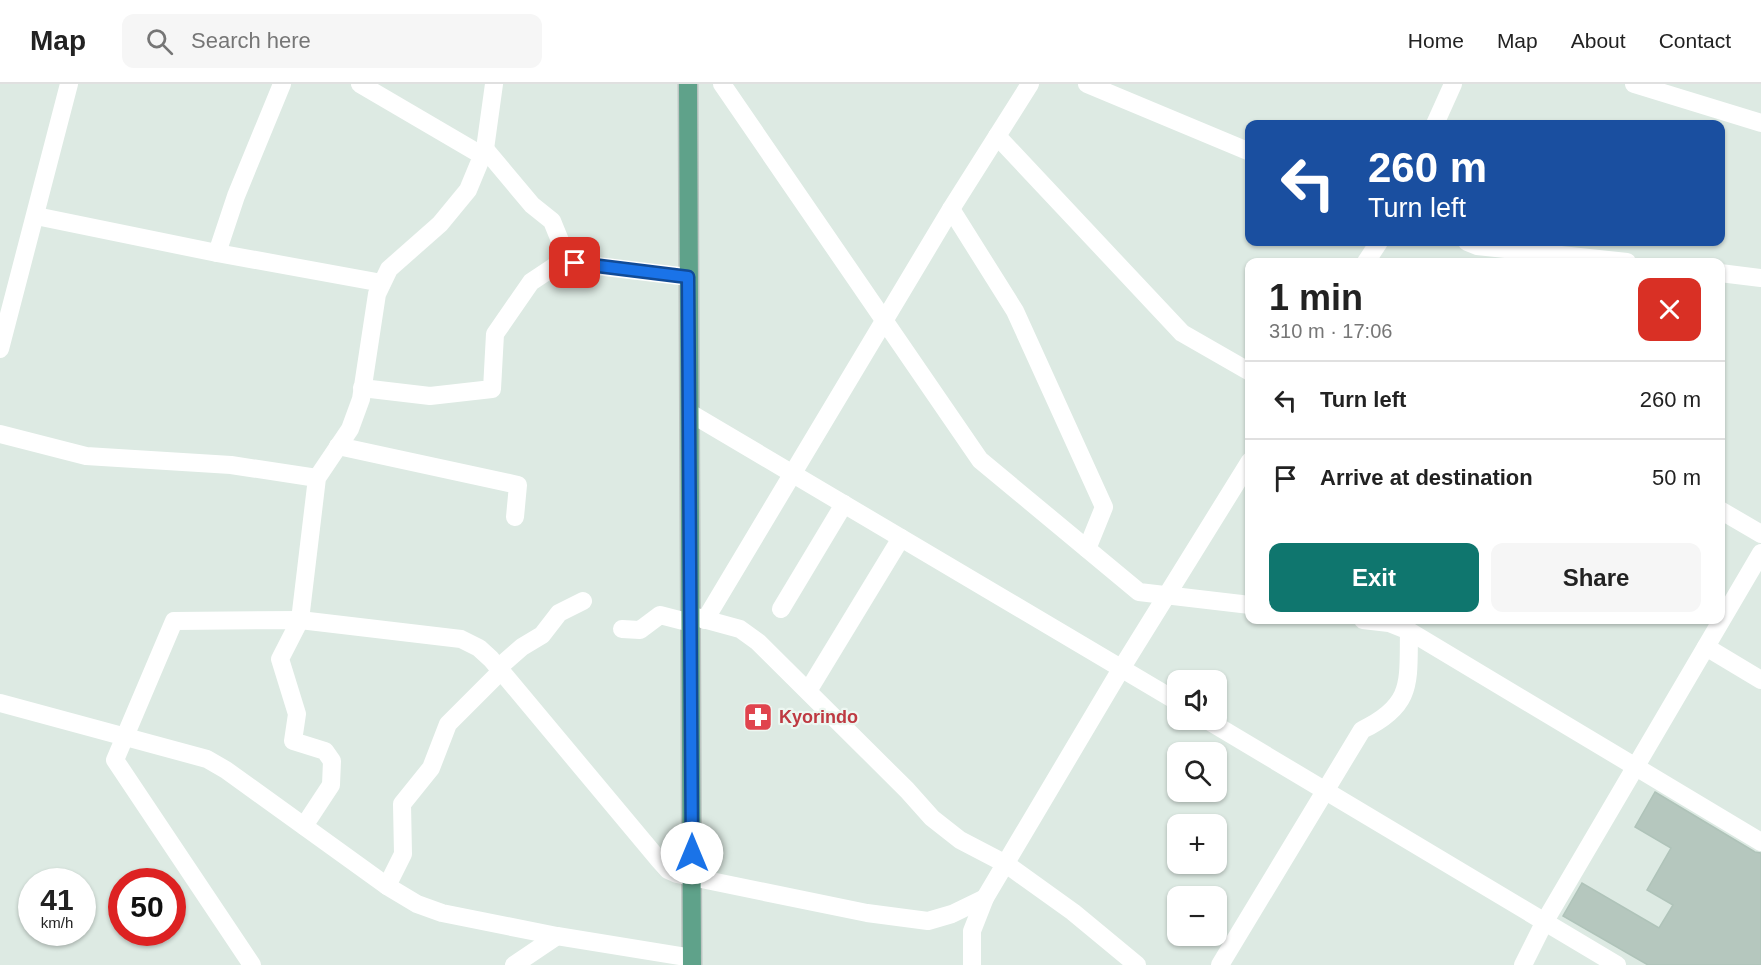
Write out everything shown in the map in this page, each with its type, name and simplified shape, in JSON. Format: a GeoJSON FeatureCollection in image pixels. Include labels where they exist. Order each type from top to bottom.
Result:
{"type":"FeatureCollection","features":[{"type":"Feature","properties":{"kind":"main road"},"geometry":{"type":"LineString","coordinates":[[688,84],[690,413],[696,620],[692,961]]}},
{"type":"Feature","properties":{"kind":"street"},"geometry":{"type":"LineString","coordinates":[[0,349],[7,298],[36,216],[69,84]]}},
{"type":"Feature","properties":{"kind":"street"},"geometry":{"type":"LineString","coordinates":[[217,253],[236,196],[282,84]]}},
{"type":"Feature","properties":{"kind":"street"},"geometry":{"type":"LineString","coordinates":[[360,84],[484,152],[532,205],[552,221],[567,258],[575,263],[688,277]]}},
{"type":"Feature","properties":{"kind":"street"},"geometry":{"type":"LineString","coordinates":[[304,826],[331,785],[332,760],[325,751],[293,741],[297,714],[279,659],[300,620],[317,478],[350,429],[361,399],[373,314],[382,283],[389,269],[440,224],[468,190],[484,152],[494,84]]}},
{"type":"Feature","properties":{"kind":"street"},"geometry":{"type":"LineString","coordinates":[[722,84],[980,460],[1139,592],[1245,604]]}},
{"type":"Feature","properties":{"kind":"street"},"geometry":{"type":"LineString","coordinates":[[696,620],[793,474],[951,209],[1030,84]]}},
{"type":"Feature","properties":{"kind":"street"},"geometry":{"type":"LineString","coordinates":[[1087,84],[1245,150]]}},
{"type":"Feature","properties":{"kind":"street"},"geometry":{"type":"LineString","coordinates":[[1437,120],[1453,84]]}},
{"type":"Feature","properties":{"kind":"street"},"geometry":{"type":"LineString","coordinates":[[1634,84],[1761,123]]}},
{"type":"Feature","properties":{"kind":"street"},"geometry":{"type":"LineString","coordinates":[[997,136],[1182,333],[1245,369]]}},
{"type":"Feature","properties":{"kind":"street"},"geometry":{"type":"LineString","coordinates":[[951,209],[1015,311],[1104,507],[1087,549]]}},
{"type":"Feature","properties":{"kind":"street"},"geometry":{"type":"LineString","coordinates":[[36,216],[217,253],[382,283]]}},
{"type":"Feature","properties":{"kind":"street"},"geometry":{"type":"LineString","coordinates":[[1477,246],[1590,258]]}},
{"type":"Feature","properties":{"kind":"street"},"geometry":{"type":"LineString","coordinates":[[362,388],[430,396],[492,389],[495,334],[531,282],[567,258]]}},
{"type":"Feature","properties":{"kind":"street"},"geometry":{"type":"LineString","coordinates":[[1725,274],[1761,278]]}},
{"type":"Feature","properties":{"kind":"street"},"geometry":{"type":"LineString","coordinates":[[690,413],[1167,696]]}},
{"type":"Feature","properties":{"kind":"street"},"geometry":{"type":"LineString","coordinates":[[0,434],[86,456],[231,465],[317,478]]}},
{"type":"Feature","properties":{"kind":"street"},"geometry":{"type":"LineString","coordinates":[[338,446],[518,485],[515,517]]}},
{"type":"Feature","properties":{"kind":"street"},"geometry":{"type":"LineString","coordinates":[[972,965],[972,931],[985,898],[1121,669],[1245,469]]}},
{"type":"Feature","properties":{"kind":"street"},"geometry":{"type":"LineString","coordinates":[[781,609],[844,504]]}},
{"type":"Feature","properties":{"kind":"street"},"geometry":{"type":"LineString","coordinates":[[1725,513],[1761,534]]}},
{"type":"Feature","properties":{"kind":"street"},"geometry":{"type":"LineString","coordinates":[[808,691],[901,538]]}},
{"type":"Feature","properties":{"kind":"street"},"geometry":{"type":"LineString","coordinates":[[1725,615],[1761,553]]}},
{"type":"Feature","properties":{"kind":"street"},"geometry":{"type":"LineString","coordinates":[[387,886],[403,854],[402,804],[430,768],[448,724],[522,647],[542,635],[559,613],[583,601]]}},
{"type":"Feature","properties":{"kind":"street"},"geometry":{"type":"LineString","coordinates":[[622,629],[640,630],[660,615],[741,629],[758,642],[808,691],[932,818],[960,840],[1006,864],[1073,912],[1137,965]]}},
{"type":"Feature","properties":{"kind":"street"},"geometry":{"type":"LineString","coordinates":[[252,965],[115,760],[174,621],[300,620],[461,639],[479,648],[659,860],[668,870],[677,874],[867,913],[928,921],[952,914],[985,898]]}},
{"type":"Feature","properties":{"kind":"street"},"geometry":{"type":"LineString","coordinates":[[1392,624],[1409,631],[1761,842]]}},
{"type":"Feature","properties":{"kind":"street"},"geometry":{"type":"LineString","coordinates":[[1523,965],[1545,921],[1719,624]]}},
{"type":"Feature","properties":{"kind":"street"},"geometry":{"type":"LineString","coordinates":[[1220,965],[1362,730],[1392,711],[1405,693],[1408,676],[1409,631]]}},
{"type":"Feature","properties":{"kind":"street"},"geometry":{"type":"LineString","coordinates":[[1706,647],[1761,680]]}},
{"type":"Feature","properties":{"kind":"street"},"geometry":{"type":"LineString","coordinates":[[0,703],[207,759],[226,770],[387,886],[417,904],[442,913],[692,961]]}},
{"type":"Feature","properties":{"kind":"street"},"geometry":{"type":"LineString","coordinates":[[1224,730],[1617,965]]}},
{"type":"Feature","properties":{"kind":"street"},"geometry":{"type":"LineString","coordinates":[[514,965],[557,936]]}},
{"type":"Feature","properties":{"kind":"building"},"geometry":{"type":"Polygon","coordinates":[[[1655,792],[1755,852],[1761,853],[1761,965],[1648,965],[1563,916],[1582,883],[1659,928],[1673,905],[1647,890],[1671,848],[1635,827],[1655,792]]]}},
{"type":"Feature","properties":{"kind":"place","name":"Kyorindo"},"geometry":{"type":"Point","coordinates":[758,717]}},
{"type":"Feature","properties":{"kind":"route"},"geometry":{"type":"LineString","coordinates":[[575,263],[688,277],[692,853]]}}]}
